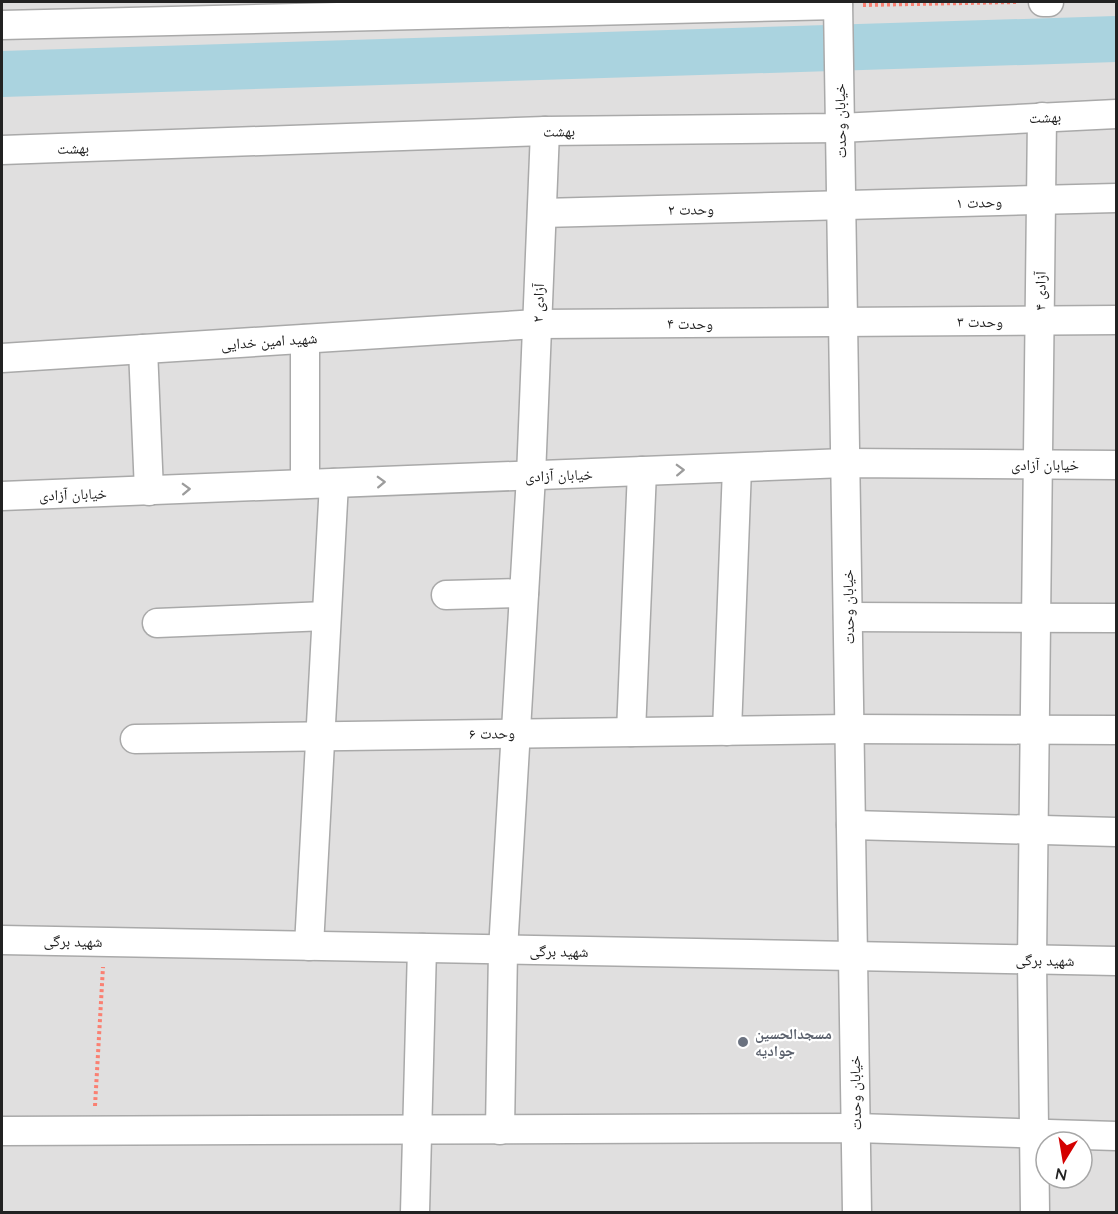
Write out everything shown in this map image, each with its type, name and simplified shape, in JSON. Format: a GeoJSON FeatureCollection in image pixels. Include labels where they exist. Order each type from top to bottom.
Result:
{"type":"FeatureCollection","features":[{"type":"Feature","properties":{"kind":"street"},"geometry":{"type":"LineString","coordinates":[[1042,2],[1049,2]]}},
{"type":"Feature","properties":{"kind":"street"},"geometry":{"type":"LineString","coordinates":[[2,25],[277,10],[838,6]]}},
{"type":"Feature","properties":{"kind":"street","name":"خیابان وحدت"},"geometry":{"type":"LineString","coordinates":[[838,6],[857,1212]]}},
{"type":"Feature","properties":{"kind":"street","name":"بهشت"},"geometry":{"type":"LineString","coordinates":[[2,150],[545,131],[840,116],[1042,117],[1116,114]]}},
{"type":"Feature","properties":{"kind":"street","name":"آزادی ۴"},"geometry":{"type":"LineString","coordinates":[[1035,1212],[1032,960],[1042,117]]}},
{"type":"Feature","properties":{"kind":"street","name":"آزادی ۲"},"geometry":{"type":"LineString","coordinates":[[500,1130],[503,950],[531,476],[545,131]]}},
{"type":"Feature","properties":{"kind":"street","name":"وحدت ۱"},"geometry":{"type":"LineString","coordinates":[[841,206],[1116,198]]}},
{"type":"Feature","properties":{"kind":"street","name":"وحدت ۲"},"geometry":{"type":"LineString","coordinates":[[542,213],[841,206]]}},
{"type":"Feature","properties":{"kind":"street","name":"وحدت ۳"},"geometry":{"type":"LineString","coordinates":[[843,322],[1116,320]]}},
{"type":"Feature","properties":{"kind":"street","name":"وحدت ۴"},"geometry":{"type":"LineString","coordinates":[[537,324],[843,322]]}},
{"type":"Feature","properties":{"kind":"street","name":"شهید امین خدایی"},"geometry":{"type":"LineString","coordinates":[[2,358],[537,324]]}},
{"type":"Feature","properties":{"kind":"street"},"geometry":{"type":"LineString","coordinates":[[305,339],[305,484]]}},
{"type":"Feature","properties":{"kind":"street"},"geometry":{"type":"LineString","coordinates":[[143,349],[149,491]]}},
{"type":"Feature","properties":{"kind":"street","name":"خیابان آزادی"},"geometry":{"type":"LineString","coordinates":[[2,496],[845,463],[1116,465]]}},
{"type":"Feature","properties":{"kind":"street"},"geometry":{"type":"LineString","coordinates":[[727,731],[737,468]]}},
{"type":"Feature","properties":{"kind":"street"},"geometry":{"type":"LineString","coordinates":[[631,732],[642,471]]}},
{"type":"Feature","properties":{"kind":"street"},"geometry":{"type":"LineString","coordinates":[[309,946],[333,483]]}},
{"type":"Feature","properties":{"kind":"street"},"geometry":{"type":"LineString","coordinates":[[446,595],[524,593]]}},
{"type":"Feature","properties":{"kind":"street"},"geometry":{"type":"LineString","coordinates":[[157,623],[326,616]]}},
{"type":"Feature","properties":{"kind":"street"},"geometry":{"type":"LineString","coordinates":[[848,617],[1116,618]]}},
{"type":"Feature","properties":{"kind":"street","name":"وحدت ۶"},"geometry":{"type":"LineString","coordinates":[[135,739],[849,729],[1116,730]]}},
{"type":"Feature","properties":{"kind":"street"},"geometry":{"type":"LineString","coordinates":[[851,825],[1116,832]]}},
{"type":"Feature","properties":{"kind":"street","name":"شهید برگی"},"geometry":{"type":"LineString","coordinates":[[2,940],[1116,961]]}},
{"type":"Feature","properties":{"kind":"street"},"geometry":{"type":"LineString","coordinates":[[415,1212],[422,948]]}},
{"type":"Feature","properties":{"kind":"street"},"geometry":{"type":"LineString","coordinates":[[2,1131],[856,1128],[1116,1136]]}},
{"type":"Feature","properties":{"kind":"path"},"geometry":{"type":"LineString","coordinates":[[838,6],[1042,2]]}},
{"type":"Feature","properties":{"kind":"path"},"geometry":{"type":"LineString","coordinates":[[94,1131],[105,942]]}},
{"type":"Feature","properties":{"kind":"shaded area"},"geometry":{"type":"Polygon","coordinates":[[[2,2],[1116,2],[1116,1212],[2,1212],[2,2]]]}},
{"type":"Feature","properties":{"kind":"waterway"},"geometry":{"type":"LineString","coordinates":[[2,74],[1116,39]]}},
{"type":"Feature","properties":{"kind":"place","name":"مسجدالحسین جوادیه"},"geometry":{"type":"Point","coordinates":[743,1042]}}]}
